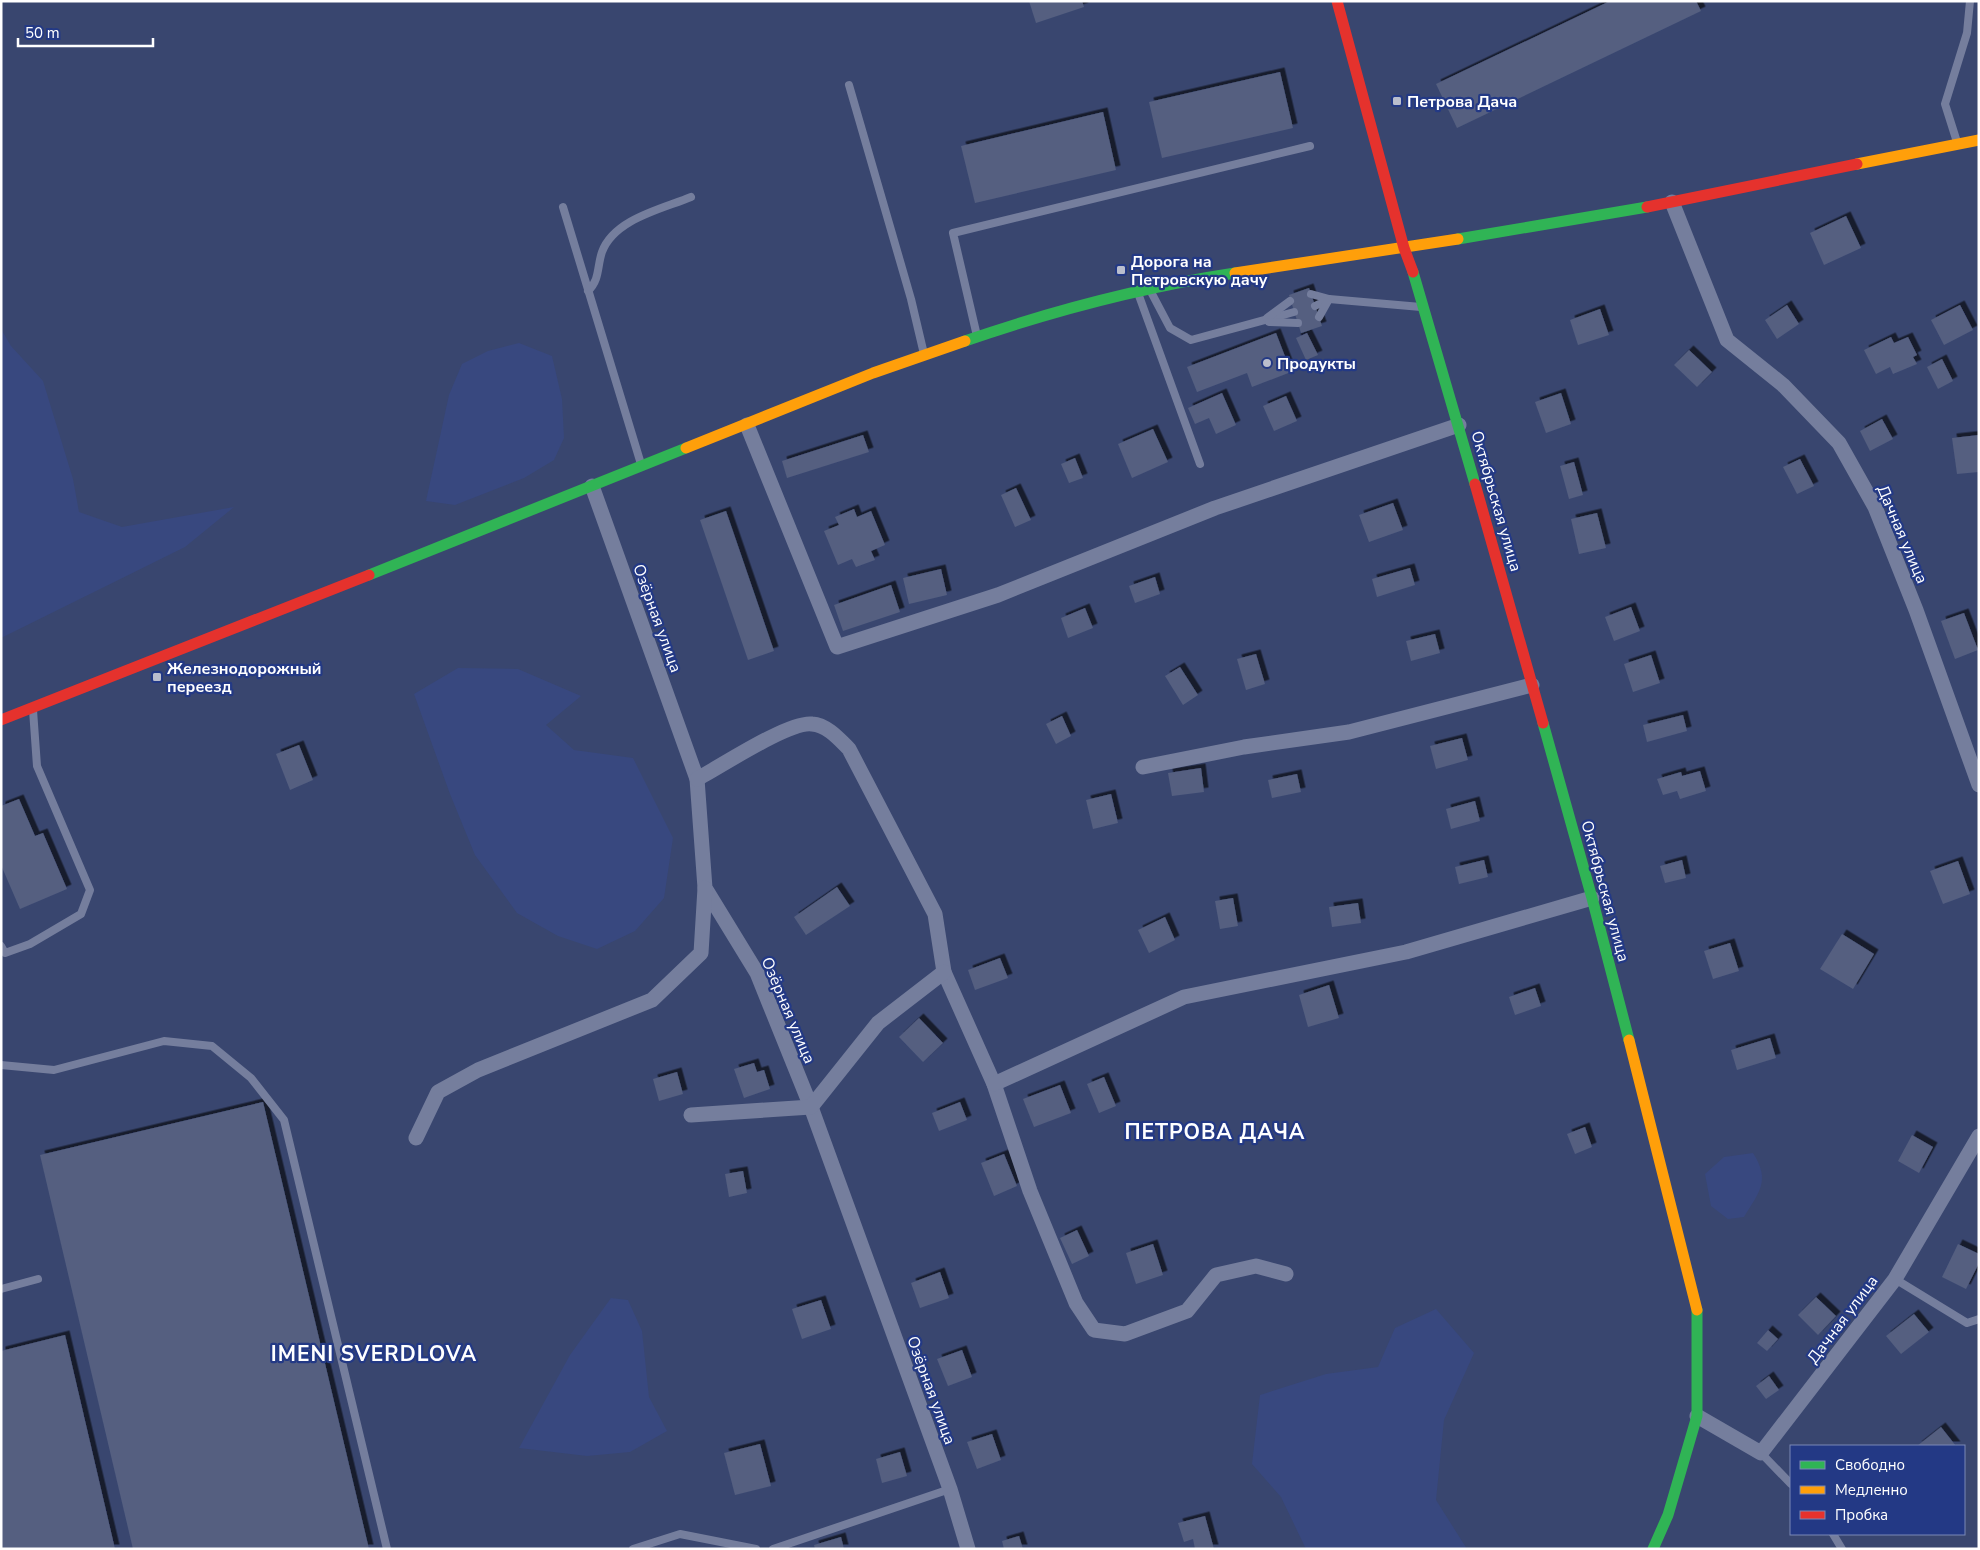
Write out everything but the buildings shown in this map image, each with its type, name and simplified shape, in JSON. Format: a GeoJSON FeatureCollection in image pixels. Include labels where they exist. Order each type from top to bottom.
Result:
{"type":"FeatureCollection","features":[{"type":"Feature","properties":{"kind":"street","name":"Октябрьская улица"},"geometry":{"type":"LineString","coordinates":[[1337,1],[1404,248],[1459,425],[1592,898],[1698,1306],[1697,1416],[1668,1515],[1653,1549]]}},
{"type":"Feature","properties":{"kind":"street"},"geometry":{"type":"LineString","coordinates":[[1,720],[924,354],[977,336],[1149,288],[1404,248],[1672,202],[1979,140]]}},
{"type":"Feature","properties":{"kind":"street","name":"Дачная улица"},"geometry":{"type":"LineString","coordinates":[[1672,202],[1727,340],[1783,385],[1838,443],[1875,507],[1916,610],[1978,781]]}},
{"type":"Feature","properties":{"kind":"street"},"geometry":{"type":"LineString","coordinates":[[747,425],[837,648],[998,595],[1215,508],[1459,425]]}},
{"type":"Feature","properties":{"kind":"street","name":"Озёрная улица"},"geometry":{"type":"LineString","coordinates":[[592,486],[697,780],[705,888],[757,973],[811,1107],[950,1489],[968,1549]]}},
{"type":"Feature","properties":{"kind":"street"},"geometry":{"type":"LineString","coordinates":[[1143,767],[1244,747],[1350,732],[1532,684]]}},
{"type":"Feature","properties":{"kind":"street"},"geometry":{"type":"LineString","coordinates":[[697,780],[791,727],[812,724],[832,732],[850,749],[935,914],[944,972],[994,1084],[1033,1200],[1076,1303],[1094,1330],[1125,1334],[1187,1311],[1216,1275],[1256,1266],[1286,1274]]}},
{"type":"Feature","properties":{"kind":"street"},"geometry":{"type":"LineString","coordinates":[[416,1138],[438,1092],[478,1070],[652,1000],[701,953],[705,888]]}},
{"type":"Feature","properties":{"kind":"street"},"geometry":{"type":"LineString","coordinates":[[994,1084],[1184,997],[1406,952],[1592,898]]}},
{"type":"Feature","properties":{"kind":"street"},"geometry":{"type":"LineString","coordinates":[[691,1115],[811,1107],[878,1023],[944,972]]}},
{"type":"Feature","properties":{"kind":"street","name":"Дачная улица"},"geometry":{"type":"LineString","coordinates":[[1761,1453],[1895,1279],[1979,1136]]}},
{"type":"Feature","properties":{"kind":"street"},"geometry":{"type":"LineString","coordinates":[[1697,1416],[1761,1453]]}},
{"type":"Feature","properties":{"kind":"lane"},"geometry":{"type":"LineString","coordinates":[[1957,144],[1945,104],[1967,33],[1970,1]]}},
{"type":"Feature","properties":{"kind":"lane"},"geometry":{"type":"LineString","coordinates":[[849,85],[911,299],[924,354]]}},
{"type":"Feature","properties":{"kind":"lane"},"geometry":{"type":"LineString","coordinates":[[977,336],[953,233],[1310,146]]}},
{"type":"Feature","properties":{"kind":"lane"},"geometry":{"type":"LineString","coordinates":[[588,291],[594,285],[602,253],[609,238],[631,221],[691,197]]}},
{"type":"Feature","properties":{"kind":"lane"},"geometry":{"type":"LineString","coordinates":[[562,207],[642,465]]}},
{"type":"Feature","properties":{"kind":"lane"},"geometry":{"type":"LineString","coordinates":[[1149,288],[1170,328],[1191,340],[1294,312]]}},
{"type":"Feature","properties":{"kind":"lane"},"geometry":{"type":"LineString","coordinates":[[1138,291],[1200,464]]}},
{"type":"Feature","properties":{"kind":"lane"},"geometry":{"type":"LineString","coordinates":[[1311,294],[1329,299],[1424,308]]}},
{"type":"Feature","properties":{"kind":"lane"},"geometry":{"type":"LineString","coordinates":[[1315,306],[1329,299]]}},
{"type":"Feature","properties":{"kind":"lane"},"geometry":{"type":"LineString","coordinates":[[1318,316],[1329,299]]}},
{"type":"Feature","properties":{"kind":"lane"},"geometry":{"type":"LineString","coordinates":[[1262,322],[1290,301]]}},
{"type":"Feature","properties":{"kind":"lane"},"geometry":{"type":"LineString","coordinates":[[1262,322],[1298,323]]}},
{"type":"Feature","properties":{"kind":"lane"},"geometry":{"type":"LineString","coordinates":[[1,946],[5,953],[30,944],[81,914],[90,890],[37,766],[33,707]]}},
{"type":"Feature","properties":{"kind":"lane"},"geometry":{"type":"LineString","coordinates":[[1,1065],[54,1070],[164,1040],[212,1046],[251,1078],[284,1120],[387,1549]]}},
{"type":"Feature","properties":{"kind":"lane"},"geometry":{"type":"LineString","coordinates":[[1,1289],[38,1279]]}},
{"type":"Feature","properties":{"kind":"lane"},"geometry":{"type":"LineString","coordinates":[[1895,1279],[1966,1323],[1979,1319]]}},
{"type":"Feature","properties":{"kind":"lane"},"geometry":{"type":"LineString","coordinates":[[1761,1453],[1790,1483]]}},
{"type":"Feature","properties":{"kind":"lane"},"geometry":{"type":"LineString","coordinates":[[773,1549],[950,1489]]}},
{"type":"Feature","properties":{"kind":"lane"},"geometry":{"type":"LineString","coordinates":[[633,1549],[680,1534],[756,1549]]}},
{"type":"Feature","properties":{"kind":"lane"},"geometry":{"type":"LineString","coordinates":[[1834,1535],[1842,1549]]}},
{"type":"Feature","properties":{"kind":"water"},"geometry":{"type":"Polygon","coordinates":[[[1,329],[11,346],[43,381],[73,479],[79,512],[122,527],[234,507],[185,547],[1,638],[1,329]]]}},
{"type":"Feature","properties":{"kind":"water"},"geometry":{"type":"Polygon","coordinates":[[[519,343],[552,356],[562,399],[564,438],[554,460],[524,478],[455,505],[426,501],[449,395],[462,364],[488,351],[519,343]]]}},
{"type":"Feature","properties":{"kind":"water"},"geometry":{"type":"Polygon","coordinates":[[[458,668],[518,669],[581,696],[546,725],[574,750],[633,758],[673,838],[664,898],[635,931],[597,949],[558,936],[517,913],[475,855],[450,794],[414,694],[458,668]]]}},
{"type":"Feature","properties":{"kind":"water"},"geometry":{"type":"Polygon","coordinates":[[[1753,1153],[1761,1171],[1761,1186],[1744,1217],[1728,1219],[1711,1206],[1705,1174],[1724,1157],[1753,1153]]]}},
{"type":"Feature","properties":{"kind":"water"},"geometry":{"type":"Polygon","coordinates":[[[611,1298],[628,1300],[642,1331],[649,1397],[667,1431],[630,1452],[587,1456],[519,1448],[570,1355],[611,1298]]]}},
{"type":"Feature","properties":{"kind":"water"},"geometry":{"type":"Polygon","coordinates":[[[1436,1309],[1474,1353],[1444,1420],[1436,1500],[1467,1549],[1306,1549],[1281,1497],[1252,1464],[1260,1395],[1326,1374],[1378,1367],[1395,1328],[1436,1309]]]}},
{"type":"Feature","properties":{"kind":"traffic: fast"},"geometry":{"type":"LineString","coordinates":[[1458,239],[1647,207]]}},
{"type":"Feature","properties":{"kind":"traffic: fast"},"geometry":{"type":"LineString","coordinates":[[1413,272],[1475,484]]}},
{"type":"Feature","properties":{"kind":"traffic: fast"},"geometry":{"type":"LineString","coordinates":[[965,341],[1098,301],[1166,285],[1235,273]]}},
{"type":"Feature","properties":{"kind":"traffic: fast"},"geometry":{"type":"LineString","coordinates":[[369,575],[686,448]]}},
{"type":"Feature","properties":{"kind":"traffic: fast"},"geometry":{"type":"LineString","coordinates":[[1543,723],[1629,1040]]}},
{"type":"Feature","properties":{"kind":"traffic: fast"},"geometry":{"type":"LineString","coordinates":[[1653,1549],[1668,1515],[1697,1416],[1697,1310]]}},
{"type":"Feature","properties":{"kind":"traffic: slow"},"geometry":{"type":"LineString","coordinates":[[1857,164],[1979,140]]}},
{"type":"Feature","properties":{"kind":"traffic: slow"},"geometry":{"type":"LineString","coordinates":[[1235,273],[1458,239]]}},
{"type":"Feature","properties":{"kind":"traffic: slow"},"geometry":{"type":"LineString","coordinates":[[686,448],[873,373],[965,341]]}},
{"type":"Feature","properties":{"kind":"traffic: slow"},"geometry":{"type":"LineString","coordinates":[[1629,1040],[1697,1310]]}},
{"type":"Feature","properties":{"kind":"traffic: jam"},"geometry":{"type":"LineString","coordinates":[[1337,1],[1404,248],[1413,272]]}},
{"type":"Feature","properties":{"kind":"traffic: jam"},"geometry":{"type":"LineString","coordinates":[[1647,207],[1857,164]]}},
{"type":"Feature","properties":{"kind":"traffic: jam"},"geometry":{"type":"LineString","coordinates":[[1475,484],[1543,723]]}},
{"type":"Feature","properties":{"kind":"traffic: jam"},"geometry":{"type":"LineString","coordinates":[[1,720],[369,575]]}},
{"type":"Feature","properties":{"kind":"place","name":"Петрова Дача"},"geometry":{"type":"Point","coordinates":[1397,101]}},
{"type":"Feature","properties":{"kind":"place","name":"Дорога на Петровскую дачу"},"geometry":{"type":"Point","coordinates":[1121,270]}},
{"type":"Feature","properties":{"kind":"place","name":"Продукты"},"geometry":{"type":"Point","coordinates":[1267,363]}},
{"type":"Feature","properties":{"kind":"place","name":"Железнодорожный переезд"},"geometry":{"type":"Point","coordinates":[157,677]}},
{"type":"Feature","properties":{"kind":"district","name":"ПЕТРОВА ДАЧА"},"geometry":{"type":"Point","coordinates":[1215,1132]}},
{"type":"Feature","properties":{"kind":"district","name":"IMENI SVERDLOVA"},"geometry":{"type":"Point","coordinates":[374,1354]}}]}
